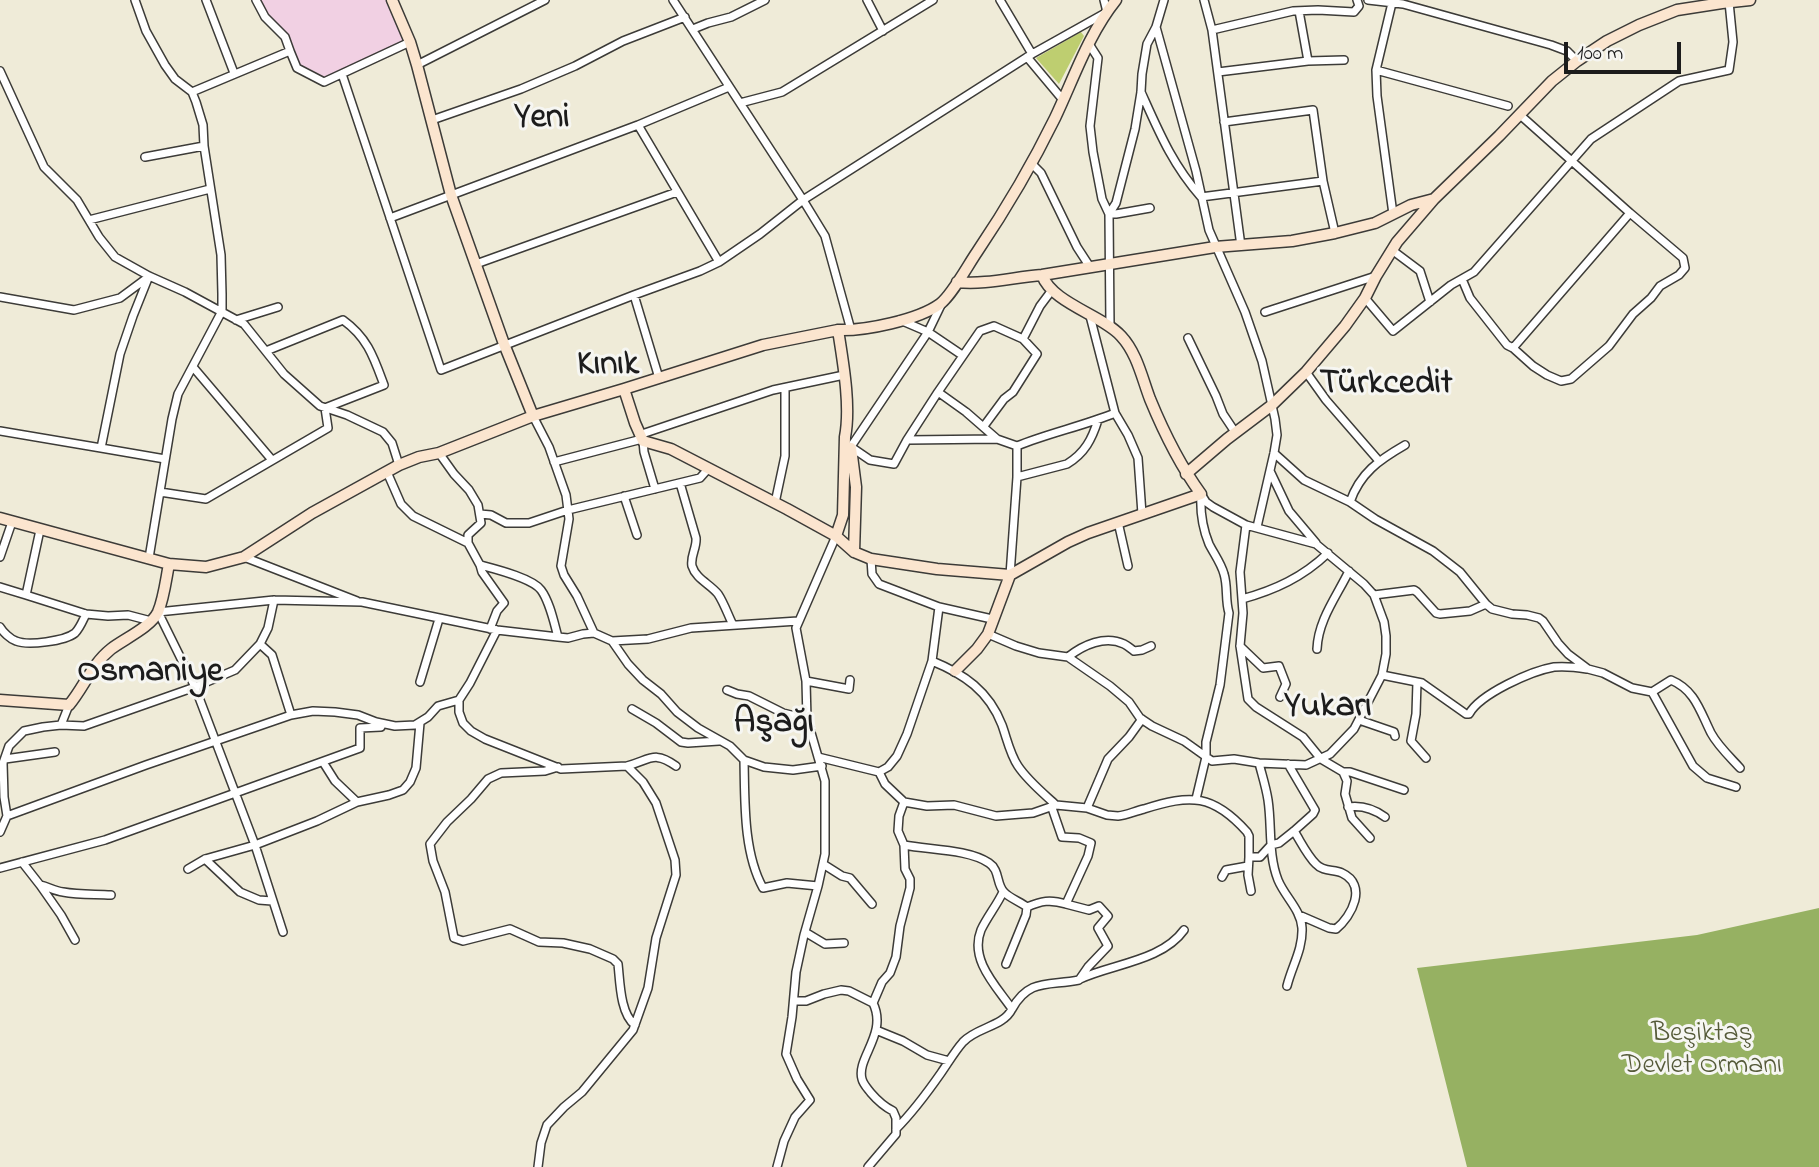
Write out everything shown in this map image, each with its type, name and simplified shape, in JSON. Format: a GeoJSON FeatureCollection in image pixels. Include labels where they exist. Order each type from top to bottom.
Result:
{"type":"FeatureCollection","features":[{"type":"Feature","properties":{"kind":"street"},"geometry":{"type":"LineString","coordinates":[[135,0],[146,31],[165,65],[175,79],[192,92],[202,125],[220,255],[222,311],[178,394],[149,558]]}},
{"type":"Feature","properties":{"kind":"street"},"geometry":{"type":"LineString","coordinates":[[206,0],[234,73]]}},
{"type":"Feature","properties":{"kind":"street"},"geometry":{"type":"LineString","coordinates":[[256,0],[265,17],[285,37],[297,68],[324,82],[410,43]]}},
{"type":"Feature","properties":{"kind":"street"},"geometry":{"type":"LineString","coordinates":[[392,0],[417,65],[451,195],[505,344],[533,416],[549,447],[566,495],[569,519],[561,566],[594,633]]}},
{"type":"Feature","properties":{"kind":"street"},"geometry":{"type":"LineString","coordinates":[[417,65],[545,0]]}},
{"type":"Feature","properties":{"kind":"street"},"geometry":{"type":"LineString","coordinates":[[673,0],[825,236],[851,330]]}},
{"type":"Feature","properties":{"kind":"street"},"geometry":{"type":"LineString","coordinates":[[694,29],[731,18],[765,0]]}},
{"type":"Feature","properties":{"kind":"street"},"geometry":{"type":"LineString","coordinates":[[867,0],[883,32]]}},
{"type":"Feature","properties":{"kind":"street"},"geometry":{"type":"LineString","coordinates":[[740,103],[782,92],[933,0]]}},
{"type":"Feature","properties":{"kind":"street"},"geometry":{"type":"LineString","coordinates":[[1000,0],[1029,55],[1063,100]]}},
{"type":"Feature","properties":{"kind":"street"},"geometry":{"type":"LineString","coordinates":[[342,74],[441,370],[719,262],[803,200],[1116,0]]}},
{"type":"Feature","properties":{"kind":"street"},"geometry":{"type":"LineString","coordinates":[[1109,214],[1116,203],[1135,129],[1147,44],[1156,27],[1164,0]]}},
{"type":"Feature","properties":{"kind":"street"},"geometry":{"type":"LineString","coordinates":[[1204,0],[1212,30],[1241,246]]}},
{"type":"Feature","properties":{"kind":"street"},"geometry":{"type":"LineString","coordinates":[[1212,30],[1299,11],[1354,12],[1359,6],[1357,0]]}},
{"type":"Feature","properties":{"kind":"street"},"geometry":{"type":"LineString","coordinates":[[1368,0],[1403,4],[1559,48],[1567,51],[1577,61]]}},
{"type":"Feature","properties":{"kind":"street"},"geometry":{"type":"LineString","coordinates":[[1186,474],[1272,405],[1306,372],[1366,298],[1392,250],[1434,199],[1552,81],[1607,41],[1677,10],[1750,0]]}},
{"type":"Feature","properties":{"kind":"street"},"geometry":{"type":"LineString","coordinates":[[1366,298],[1393,331],[1451,285],[1474,272],[1591,139],[1679,81],[1729,70],[1733,42],[1729,2]]}},
{"type":"Feature","properties":{"kind":"street"},"geometry":{"type":"LineString","coordinates":[[1392,4],[1376,70],[1393,214]]}},
{"type":"Feature","properties":{"kind":"street"},"geometry":{"type":"LineString","coordinates":[[854,552],[856,487],[848,450],[928,332],[942,302],[1032,164],[1105,6]]}},
{"type":"Feature","properties":{"kind":"street"},"geometry":{"type":"LineString","coordinates":[[1299,11],[1308,61]]}},
{"type":"Feature","properties":{"kind":"street"},"geometry":{"type":"LineString","coordinates":[[432,120],[522,89],[623,41],[684,17]]}},
{"type":"Feature","properties":{"kind":"street"},"geometry":{"type":"LineString","coordinates":[[1156,27],[1216,247],[1245,312],[1262,361],[1272,405],[1277,435],[1257,527]]}},
{"type":"Feature","properties":{"kind":"street"},"geometry":{"type":"LineString","coordinates":[[1089,44],[1098,58],[1090,126],[1102,198],[1109,214],[1110,326]]}},
{"type":"Feature","properties":{"kind":"street"},"geometry":{"type":"LineString","coordinates":[[192,92],[290,51]]}},
{"type":"Feature","properties":{"kind":"street"},"geometry":{"type":"LineString","coordinates":[[1218,72],[1308,61],[1345,60]]}},
{"type":"Feature","properties":{"kind":"street"},"geometry":{"type":"LineString","coordinates":[[1376,70],[1508,106]]}},
{"type":"Feature","properties":{"kind":"street"},"geometry":{"type":"LineString","coordinates":[[0,71],[44,167],[77,200],[114,257],[244,324],[284,374],[320,406],[383,432],[392,443],[399,465]]}},
{"type":"Feature","properties":{"kind":"street"},"geometry":{"type":"LineString","coordinates":[[390,218],[638,125],[730,87]]}},
{"type":"Feature","properties":{"kind":"street"},"geometry":{"type":"LineString","coordinates":[[1142,92],[1178,168],[1201,197]]}},
{"type":"Feature","properties":{"kind":"street"},"geometry":{"type":"LineString","coordinates":[[1224,122],[1313,110],[1323,181],[1335,233]]}},
{"type":"Feature","properties":{"kind":"street"},"geometry":{"type":"LineString","coordinates":[[1462,279],[1470,298],[1507,345],[1533,366],[1561,381],[1572,379],[1609,346],[1633,314],[1660,286],[1679,275],[1685,268],[1684,258],[1519,114]]}},
{"type":"Feature","properties":{"kind":"street"},"geometry":{"type":"LineString","coordinates":[[638,125],[719,262]]}},
{"type":"Feature","properties":{"kind":"street"},"geometry":{"type":"LineString","coordinates":[[145,157],[204,146]]}},
{"type":"Feature","properties":{"kind":"street"},"geometry":{"type":"LineString","coordinates":[[1032,164],[1041,173],[1077,247],[1090,267]]}},
{"type":"Feature","properties":{"kind":"street"},"geometry":{"type":"LineString","coordinates":[[1201,197],[1323,181]]}},
{"type":"Feature","properties":{"kind":"street"},"geometry":{"type":"LineString","coordinates":[[89,220],[210,189]]}},
{"type":"Feature","properties":{"kind":"street"},"geometry":{"type":"LineString","coordinates":[[476,264],[677,192]]}},
{"type":"Feature","properties":{"kind":"street"},"geometry":{"type":"LineString","coordinates":[[957,282],[975,284],[1216,247],[1292,241],[1375,223],[1411,205],[1434,199]]}},
{"type":"Feature","properties":{"kind":"street"},"geometry":{"type":"LineString","coordinates":[[1109,214],[1150,208]]}},
{"type":"Feature","properties":{"kind":"street"},"geometry":{"type":"LineString","coordinates":[[1513,348],[1630,213]]}},
{"type":"Feature","properties":{"kind":"street"},"geometry":{"type":"LineString","coordinates":[[1392,250],[1420,271],[1430,302]]}},
{"type":"Feature","properties":{"kind":"street"},"geometry":{"type":"LineString","coordinates":[[1042,275],[1045,284],[1052,290],[1110,326],[1129,345],[1171,447],[1206,502],[1246,525],[1316,544]]}},
{"type":"Feature","properties":{"kind":"street"},"geometry":{"type":"LineString","coordinates":[[0,297],[74,310],[120,298],[149,276]]}},
{"type":"Feature","properties":{"kind":"street"},"geometry":{"type":"LineString","coordinates":[[101,448],[120,354],[149,276]]}},
{"type":"Feature","properties":{"kind":"street"},"geometry":{"type":"LineString","coordinates":[[1265,312],[1376,276]]}},
{"type":"Feature","properties":{"kind":"street"},"geometry":{"type":"LineString","coordinates":[[1023,339],[1040,306],[1052,290]]}},
{"type":"Feature","properties":{"kind":"street"},"geometry":{"type":"LineString","coordinates":[[634,295],[659,378]]}},
{"type":"Feature","properties":{"kind":"street"},"geometry":{"type":"LineString","coordinates":[[0,518],[169,564],[206,567],[244,557],[312,513],[399,465],[419,457],[439,453],[533,416],[763,345],[900,320],[920,315],[942,302]]}},
{"type":"Feature","properties":{"kind":"street"},"geometry":{"type":"LineString","coordinates":[[236,320],[278,307]]}},
{"type":"Feature","properties":{"kind":"street"},"geometry":{"type":"LineString","coordinates":[[1090,316],[1115,413],[1138,458],[1142,514]]}},
{"type":"Feature","properties":{"kind":"street"},"geometry":{"type":"LineString","coordinates":[[266,351],[344,320],[357,330],[371,351],[384,385],[325,408]]}},
{"type":"Feature","properties":{"kind":"street"},"geometry":{"type":"LineString","coordinates":[[900,320],[928,332],[962,355]]}},
{"type":"Feature","properties":{"kind":"street"},"geometry":{"type":"LineString","coordinates":[[848,450],[870,460],[894,464],[962,355],[980,331],[994,326],[1023,339],[1037,354],[1013,392],[1004,399],[984,426]]}},
{"type":"Feature","properties":{"kind":"street"},"geometry":{"type":"LineString","coordinates":[[777,1167],[784,1141],[795,1117],[810,1100],[786,1054],[796,972],[825,853],[825,781],[807,719],[806,681],[796,628],[843,515],[848,450],[845,375],[838,330]]}},
{"type":"Feature","properties":{"kind":"street"},"geometry":{"type":"LineString","coordinates":[[1188,338],[1223,414],[1235,432]]}},
{"type":"Feature","properties":{"kind":"street"},"geometry":{"type":"LineString","coordinates":[[193,367],[272,460]]}},
{"type":"Feature","properties":{"kind":"street"},"geometry":{"type":"LineString","coordinates":[[1306,372],[1326,400],[1379,461]]}},
{"type":"Feature","properties":{"kind":"street"},"geometry":{"type":"LineString","coordinates":[[554,462],[641,438],[722,406],[773,390],[845,375]]}},
{"type":"Feature","properties":{"kind":"street"},"geometry":{"type":"LineString","coordinates":[[775,503],[785,456],[785,388]]}},
{"type":"Feature","properties":{"kind":"street"},"geometry":{"type":"LineString","coordinates":[[624,389],[641,438],[654,489]]}},
{"type":"Feature","properties":{"kind":"street"},"geometry":{"type":"LineString","coordinates":[[938,392],[997,439]]}},
{"type":"Feature","properties":{"kind":"street"},"geometry":{"type":"LineString","coordinates":[[160,492],[206,499],[328,428],[325,408]]}},
{"type":"Feature","properties":{"kind":"street"},"geometry":{"type":"LineString","coordinates":[[907,440],[997,439],[1017,446],[1115,413]]}},
{"type":"Feature","properties":{"kind":"street"},"geometry":{"type":"LineString","coordinates":[[1017,477],[1074,460],[1084,452],[1098,420]]}},
{"type":"Feature","properties":{"kind":"street"},"geometry":{"type":"LineString","coordinates":[[0,430],[165,459]]}},
{"type":"Feature","properties":{"kind":"street"},"geometry":{"type":"LineString","coordinates":[[641,438],[671,449],[775,503],[836,536],[854,552],[871,559],[937,569],[1010,575],[1068,541],[1201,494]]}},
{"type":"Feature","properties":{"kind":"street"},"geometry":{"type":"LineString","coordinates":[[1350,502],[1355,486],[1379,461],[1405,445]]}},
{"type":"Feature","properties":{"kind":"street"},"geometry":{"type":"LineString","coordinates":[[955,671],[988,634],[1010,575],[1017,446]]}},
{"type":"Feature","properties":{"kind":"street"},"geometry":{"type":"LineString","coordinates":[[439,453],[478,505],[481,523],[468,535],[468,543],[482,572],[504,603],[497,611],[493,629],[470,683],[459,700],[463,723],[471,731],[558,767]]}},
{"type":"Feature","properties":{"kind":"street"},"geometry":{"type":"LineString","coordinates":[[1274,453],[1304,480],[1350,502],[1433,551],[1460,572],[1492,609],[1539,618],[1563,649],[1588,669]]}},
{"type":"Feature","properties":{"kind":"street"},"geometry":{"type":"LineString","coordinates":[[480,514],[517,524],[540,520],[568,510],[700,478],[708,469]]}},
{"type":"Feature","properties":{"kind":"street"},"geometry":{"type":"LineString","coordinates":[[988,634],[1039,653],[1068,657],[1110,686],[1129,702],[1142,719],[1184,741],[1212,761],[1234,759],[1306,765],[1330,754],[1354,729],[1381,676],[1386,654],[1384,622],[1374,595],[1316,544],[1289,511],[1270,471]]}},
{"type":"Feature","properties":{"kind":"street"},"geometry":{"type":"LineString","coordinates":[[387,472],[401,504],[413,516],[468,543]]}},
{"type":"Feature","properties":{"kind":"street"},"geometry":{"type":"LineString","coordinates":[[680,483],[696,538],[693,568],[720,596],[733,625]]}},
{"type":"Feature","properties":{"kind":"street"},"geometry":{"type":"LineString","coordinates":[[1196,799],[1220,685],[1229,613],[1225,578],[1201,517],[1201,494]]}},
{"type":"Feature","properties":{"kind":"street"},"geometry":{"type":"LineString","coordinates":[[624,496],[637,535]]}},
{"type":"Feature","properties":{"kind":"street"},"geometry":{"type":"LineString","coordinates":[[0,557],[12,522]]}},
{"type":"Feature","properties":{"kind":"street"},"geometry":{"type":"LineString","coordinates":[[1118,522],[1128,566]]}},
{"type":"Feature","properties":{"kind":"street"},"geometry":{"type":"LineString","coordinates":[[1246,525],[1240,572],[1243,614],[1240,646],[1248,699],[1303,737],[1321,759],[1343,772],[1404,790]]}},
{"type":"Feature","properties":{"kind":"street"},"geometry":{"type":"LineString","coordinates":[[26,595],[40,530]]}},
{"type":"Feature","properties":{"kind":"street"},"geometry":{"type":"LineString","coordinates":[[1242,599],[1296,578],[1328,553]]}},
{"type":"Feature","properties":{"kind":"street"},"geometry":{"type":"LineString","coordinates":[[244,557],[362,603],[493,629],[558,637],[594,633],[612,641],[648,639],[691,628],[798,621]]}},
{"type":"Feature","properties":{"kind":"street"},"geometry":{"type":"LineString","coordinates":[[871,559],[873,574],[879,583],[939,607],[992,619]]}},
{"type":"Feature","properties":{"kind":"street"},"geometry":{"type":"LineString","coordinates":[[61,725],[69,705],[93,668],[109,650],[155,616],[169,564]]}},
{"type":"Feature","properties":{"kind":"street"},"geometry":{"type":"LineString","coordinates":[[480,565],[518,576],[541,589],[558,637]]}},
{"type":"Feature","properties":{"kind":"street"},"geometry":{"type":"LineString","coordinates":[[1317,649],[1324,618],[1349,571]]}},
{"type":"Feature","properties":{"kind":"street"},"geometry":{"type":"LineString","coordinates":[[0,587],[86,614],[108,616],[155,616],[274,600],[362,603]]}},
{"type":"Feature","properties":{"kind":"street"},"geometry":{"type":"LineString","coordinates":[[1374,595],[1414,590],[1440,614],[1470,611],[1486,604]]}},
{"type":"Feature","properties":{"kind":"street"},"geometry":{"type":"LineString","coordinates":[[0,832],[7,816],[3,776],[5,759],[9,746],[24,732],[61,725],[84,726],[235,670],[260,644],[268,628],[274,600]]}},
{"type":"Feature","properties":{"kind":"street"},"geometry":{"type":"LineString","coordinates":[[818,757],[879,772],[888,767],[897,756],[932,661],[939,607]]}},
{"type":"Feature","properties":{"kind":"street"},"geometry":{"type":"LineString","coordinates":[[1229,613],[1243,614]]}},
{"type":"Feature","properties":{"kind":"street"},"geometry":{"type":"LineString","coordinates":[[1,630],[17,642],[43,643],[67,638],[78,631],[86,614]]}},
{"type":"Feature","properties":{"kind":"street"},"geometry":{"type":"LineString","coordinates":[[155,616],[195,687],[255,845],[283,932]]}},
{"type":"Feature","properties":{"kind":"street"},"geometry":{"type":"LineString","coordinates":[[420,682],[439,619]]}},
{"type":"Feature","properties":{"kind":"street"},"geometry":{"type":"LineString","coordinates":[[612,641],[628,664],[677,712],[736,750],[744,760],[764,767],[793,770],[821,766]]}},
{"type":"Feature","properties":{"kind":"street"},"geometry":{"type":"LineString","coordinates":[[1068,657],[1087,644],[1100,642],[1125,644],[1134,651],[1151,646]]}},
{"type":"Feature","properties":{"kind":"street"},"geometry":{"type":"LineString","coordinates":[[260,644],[272,655],[291,715]]}},
{"type":"Feature","properties":{"kind":"street"},"geometry":{"type":"LineString","coordinates":[[1240,646],[1263,668],[1279,666],[1286,684],[1279,697]]}},
{"type":"Feature","properties":{"kind":"street"},"geometry":{"type":"LineString","coordinates":[[932,661],[955,671],[979,688],[1001,723],[1018,765],[1054,806],[1062,837],[1079,838],[1091,843],[1088,856],[1066,904]]}},
{"type":"Feature","properties":{"kind":"street"},"geometry":{"type":"LineString","coordinates":[[1381,676],[1422,682],[1466,714],[1479,702],[1509,683],[1562,666],[1603,673],[1632,688],[1652,692],[1671,680],[1680,684],[1698,702],[1711,733],[1740,768]]}},
{"type":"Feature","properties":{"kind":"street"},"geometry":{"type":"LineString","coordinates":[[806,681],[849,689],[850,680]]}},
{"type":"Feature","properties":{"kind":"street"},"geometry":{"type":"LineString","coordinates":[[1417,682],[1416,714],[1411,741],[1426,758]]}},
{"type":"Feature","properties":{"kind":"street"},"geometry":{"type":"LineString","coordinates":[[727,690],[749,696],[783,713],[807,719]]}},
{"type":"Feature","properties":{"kind":"street"},"geometry":{"type":"LineString","coordinates":[[1652,692],[1693,766],[1707,778],[1736,787]]}},
{"type":"Feature","properties":{"kind":"street"},"geometry":{"type":"LineString","coordinates":[[0,700],[69,705]]}},
{"type":"Feature","properties":{"kind":"street"},"geometry":{"type":"LineString","coordinates":[[7,816],[291,715],[313,711],[335,712],[358,715],[395,726],[420,723],[438,706],[459,700]]}},
{"type":"Feature","properties":{"kind":"street"},"geometry":{"type":"LineString","coordinates":[[632,709],[684,743],[721,741]]}},
{"type":"Feature","properties":{"kind":"street"},"geometry":{"type":"LineString","coordinates":[[1087,808],[1108,759],[1142,719]]}},
{"type":"Feature","properties":{"kind":"street"},"geometry":{"type":"LineString","coordinates":[[1359,720],[1394,732],[1395,736]]}},
{"type":"Feature","properties":{"kind":"street"},"geometry":{"type":"LineString","coordinates":[[188,869],[205,859],[255,845],[357,802],[403,790],[416,768],[420,723]]}},
{"type":"Feature","properties":{"kind":"street"},"geometry":{"type":"LineString","coordinates":[[0,868],[105,839],[323,762],[360,748],[360,728],[381,727],[382,724]]}},
{"type":"Feature","properties":{"kind":"street"},"geometry":{"type":"LineString","coordinates":[[5,759],[55,752]]}},
{"type":"Feature","properties":{"kind":"street"},"geometry":{"type":"LineString","coordinates":[[635,1025],[625,1013],[618,964],[612,959],[590,949],[563,943],[539,942],[510,929],[463,941],[454,938],[445,892],[433,861],[430,844],[488,779],[501,773],[545,771],[558,767],[627,766],[653,757],[664,758],[676,766]]}},
{"type":"Feature","properties":{"kind":"street"},"geometry":{"type":"LineString","coordinates":[[744,760],[745,809],[750,849],[757,877],[763,888],[787,883],[818,886]]}},
{"type":"Feature","properties":{"kind":"street"},"geometry":{"type":"LineString","coordinates":[[323,762],[335,781],[357,802]]}},
{"type":"Feature","properties":{"kind":"street"},"geometry":{"type":"LineString","coordinates":[[1259,763],[1268,796],[1271,845],[1277,877],[1302,925],[1301,947],[1287,986]]}},
{"type":"Feature","properties":{"kind":"street"},"geometry":{"type":"LineString","coordinates":[[1222,877],[1226,870],[1260,857],[1271,845],[1279,843],[1313,814],[1315,810],[1288,764]]}},
{"type":"Feature","properties":{"kind":"street"},"geometry":{"type":"LineString","coordinates":[[538,1167],[547,1125],[582,1092],[633,1030],[648,988],[656,938],[676,875],[675,860],[656,803],[643,782],[627,766]]}},
{"type":"Feature","properties":{"kind":"street"},"geometry":{"type":"LineString","coordinates":[[879,772],[885,784],[904,802],[927,806],[954,804],[996,816],[1033,813],[1054,806],[1087,808],[1118,816],[1166,803],[1196,799],[1214,804],[1227,812],[1249,836],[1251,891]]}},
{"type":"Feature","properties":{"kind":"street"},"geometry":{"type":"LineString","coordinates":[[1343,772],[1347,781],[1345,794],[1348,807],[1354,821],[1370,838]]}},
{"type":"Feature","properties":{"kind":"street"},"geometry":{"type":"LineString","coordinates":[[873,1003],[896,957],[900,926],[910,888],[910,879],[905,869],[904,845],[898,831],[904,802]]}},
{"type":"Feature","properties":{"kind":"street"},"geometry":{"type":"LineString","coordinates":[[1348,807],[1359,806],[1385,817]]}},
{"type":"Feature","properties":{"kind":"street"},"geometry":{"type":"LineString","coordinates":[[1294,831],[1318,867],[1346,875],[1355,885],[1357,895],[1350,912],[1336,929],[1299,915]]}},
{"type":"Feature","properties":{"kind":"street"},"geometry":{"type":"LineString","coordinates":[[904,845],[960,853],[991,864],[997,872],[1003,892],[1027,907]]}},
{"type":"Feature","properties":{"kind":"street"},"geometry":{"type":"LineString","coordinates":[[205,859],[240,892],[259,900],[272,901]]}},
{"type":"Feature","properties":{"kind":"street"},"geometry":{"type":"LineString","coordinates":[[22,862],[61,915],[75,940]]}},
{"type":"Feature","properties":{"kind":"street"},"geometry":{"type":"LineString","coordinates":[[823,864],[842,876],[850,877],[872,904]]}},
{"type":"Feature","properties":{"kind":"street"},"geometry":{"type":"LineString","coordinates":[[40,885],[67,893],[111,895]]}},
{"type":"Feature","properties":{"kind":"street"},"geometry":{"type":"LineString","coordinates":[[1003,892],[980,932],[979,953],[983,966],[1012,1009]]}},
{"type":"Feature","properties":{"kind":"street"},"geometry":{"type":"LineString","coordinates":[[1027,907],[1040,901],[1053,900],[1089,910],[1099,906],[1108,916],[1098,928],[1108,946],[1079,980]]}},
{"type":"Feature","properties":{"kind":"street"},"geometry":{"type":"LineString","coordinates":[[1006,964],[1027,907]]}},
{"type":"Feature","properties":{"kind":"street"},"geometry":{"type":"LineString","coordinates":[[869,1167],[963,1042],[972,1034],[1009,1016],[1018,999],[1033,986],[1079,980],[1091,974],[1121,967],[1177,940],[1184,930]]}},
{"type":"Feature","properties":{"kind":"street"},"geometry":{"type":"LineString","coordinates":[[805,932],[825,944],[844,943]]}},
{"type":"Feature","properties":{"kind":"street"},"geometry":{"type":"LineString","coordinates":[[794,1001],[806,1001],[841,990],[873,1003],[877,1012],[876,1030],[862,1069],[862,1080],[874,1096],[893,1111],[897,1129]]}},
{"type":"Feature","properties":{"kind":"street"},"geometry":{"type":"LineString","coordinates":[[876,1030],[928,1055],[949,1061]]}},
{"type":"Feature","properties":{"kind":"shaded area"},"geometry":{"type":"Polygon","coordinates":[[[256,0],[392,0],[410,42],[324,82],[297,68],[285,37],[256,0]]]}},
{"type":"Feature","properties":{"kind":"green space"},"geometry":{"type":"Polygon","coordinates":[[[1081,32],[1084,36],[1059,84],[1036,58],[1081,32]]]}},
{"type":"Feature","properties":{"kind":"green space","name":"Beşiktaş Devlet Ormanı"},"geometry":{"type":"Polygon","coordinates":[[[1819,908],[1819,1167],[1467,1167],[1417,968],[1697,935],[1819,908]]]}},
{"type":"Feature","properties":{"kind":"district","name":"Yeni"},"geometry":{"type":"Point","coordinates":[542,120]}},
{"type":"Feature","properties":{"kind":"district","name":"Kınık"},"geometry":{"type":"Point","coordinates":[608,367]}},
{"type":"Feature","properties":{"kind":"district","name":"Türkcedit"},"geometry":{"type":"Point","coordinates":[1386,386]}},
{"type":"Feature","properties":{"kind":"district","name":"Osmaniye"},"geometry":{"type":"Point","coordinates":[150,674]}},
{"type":"Feature","properties":{"kind":"district","name":"Yukarı"},"geometry":{"type":"Point","coordinates":[1328,709]}},
{"type":"Feature","properties":{"kind":"district","name":"Aşağı"},"geometry":{"type":"Point","coordinates":[774,725]}}]}
